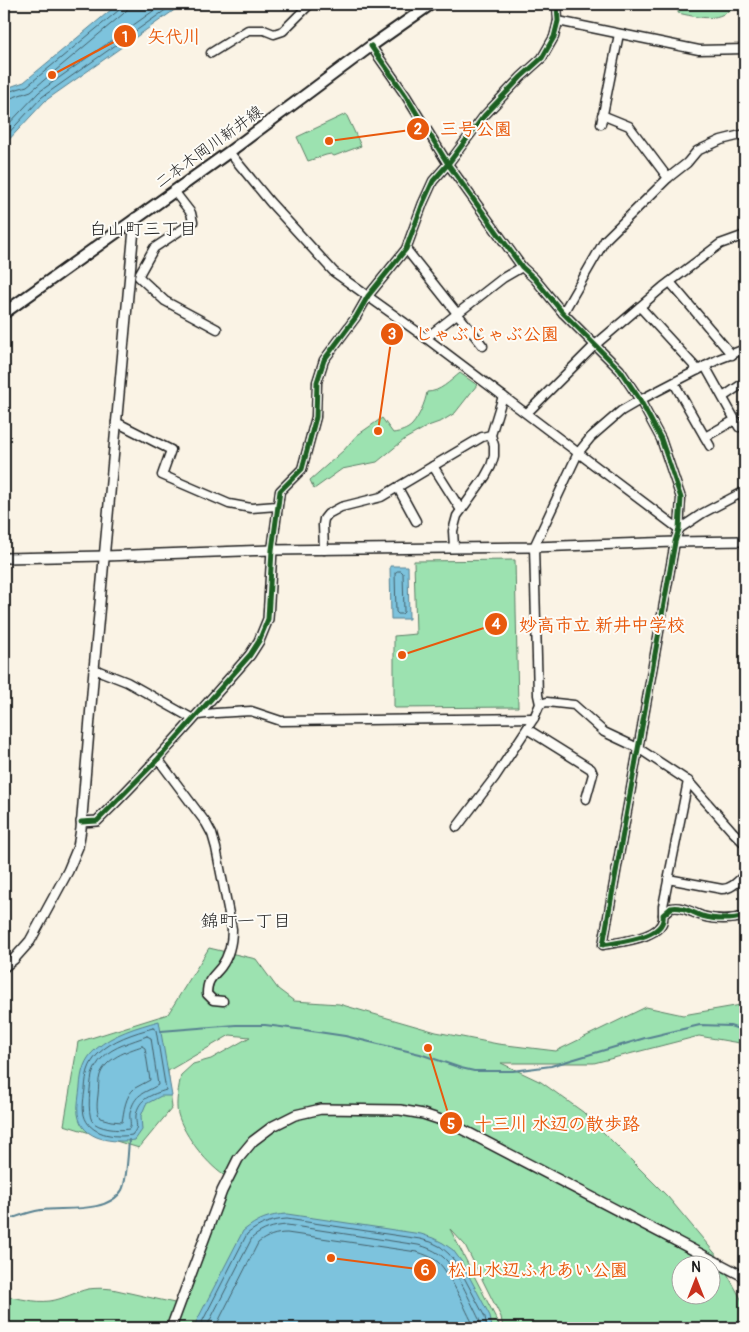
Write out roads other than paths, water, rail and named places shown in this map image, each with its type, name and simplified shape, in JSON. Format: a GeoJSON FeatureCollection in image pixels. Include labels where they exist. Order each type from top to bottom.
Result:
{"type":"FeatureCollection","features":[{"type":"Feature","properties":{"kind":"main road","name":"二本木岡川新井線"},"geometry":{"type":"LineString","coordinates":[[4,313],[431,4]]}},
{"type":"Feature","properties":{"kind":"street"},"geometry":{"type":"LineString","coordinates":[[211,53],[248,30],[264,30],[274,34],[283,32],[310,4]]}},
{"type":"Feature","properties":{"kind":"street"},"geometry":{"type":"LineString","coordinates":[[81,822],[97,820],[158,759],[250,655],[268,619],[272,550],[280,491],[302,468],[316,417],[316,382],[324,360],[356,317],[368,296],[406,249],[420,209],[433,181],[484,116],[542,58],[554,37],[558,21],[558,4]]}},
{"type":"Feature","properties":{"kind":"street"},"geometry":{"type":"LineString","coordinates":[[558,21],[699,50],[745,49]]}},
{"type":"Feature","properties":{"kind":"street"},"geometry":{"type":"LineString","coordinates":[[601,124],[619,34]]}},
{"type":"Feature","properties":{"kind":"street"},"geometry":{"type":"LineString","coordinates":[[371,46],[406,96],[448,164],[522,267],[534,278],[563,313],[620,370],[640,400],[661,439],[681,498],[679,529],[675,542],[603,945],[644,937],[659,927],[663,919],[662,906],[688,781]]}},
{"type":"Feature","properties":{"kind":"street"},"geometry":{"type":"LineString","coordinates":[[602,115],[629,126],[668,178]]}},
{"type":"Feature","properties":{"kind":"street"},"geometry":{"type":"LineString","coordinates":[[563,313],[605,240],[668,178],[687,163],[697,151],[721,140],[745,134]]}},
{"type":"Feature","properties":{"kind":"street"},"geometry":{"type":"LineString","coordinates":[[229,152],[270,202],[334,272],[527,413],[679,529]]}},
{"type":"Feature","properties":{"kind":"street"},"geometry":{"type":"LineString","coordinates":[[134,276],[140,273],[154,248],[193,222],[191,213],[174,191]]}},
{"type":"Feature","properties":{"kind":"street"},"geometry":{"type":"LineString","coordinates":[[4,967],[30,941],[68,871],[78,847],[116,422],[134,276],[135,218]]}},
{"type":"Feature","properties":{"kind":"street"},"geometry":{"type":"LineString","coordinates":[[527,413],[595,345],[670,282],[720,244],[745,235]]}},
{"type":"Feature","properties":{"kind":"street"},"geometry":{"type":"LineString","coordinates":[[406,249],[483,346]]}},
{"type":"Feature","properties":{"kind":"street"},"geometry":{"type":"LineString","coordinates":[[426,338],[504,278],[522,267]]}},
{"type":"Feature","properties":{"kind":"street"},"geometry":{"type":"LineString","coordinates":[[134,276],[165,301],[217,329]]}},
{"type":"Feature","properties":{"kind":"street"},"geometry":{"type":"LineString","coordinates":[[670,282],[732,354]]}},
{"type":"Feature","properties":{"kind":"street"},"geometry":{"type":"LineString","coordinates":[[640,307],[698,370]]}},
{"type":"Feature","properties":{"kind":"street"},"geometry":{"type":"LineString","coordinates":[[457,827],[495,777],[534,718],[540,704],[538,695],[534,547],[578,453],[591,437],[621,411],[705,366],[745,349]]}},
{"type":"Feature","properties":{"kind":"street"},"geometry":{"type":"LineString","coordinates":[[705,366],[737,423],[705,438]]}},
{"type":"Feature","properties":{"kind":"street"},"geometry":{"type":"LineString","coordinates":[[723,397],[745,382]]}},
{"type":"Feature","properties":{"kind":"street"},"geometry":{"type":"LineString","coordinates":[[674,383],[710,446]]}},
{"type":"Feature","properties":{"kind":"street"},"geometry":{"type":"LineString","coordinates":[[454,547],[453,531],[457,516],[485,477],[494,456],[494,445],[491,435],[503,396]]}},
{"type":"Feature","properties":{"kind":"street"},"geometry":{"type":"LineString","coordinates":[[116,422],[171,450],[162,475],[229,504],[251,508],[277,506]]}},
{"type":"Feature","properties":{"kind":"street"},"geometry":{"type":"LineString","coordinates":[[324,550],[323,524],[328,514],[341,507],[381,498],[482,437],[491,435]]}},
{"type":"Feature","properties":{"kind":"street"},"geometry":{"type":"LineString","coordinates":[[433,466],[461,510]]}},
{"type":"Feature","properties":{"kind":"street"},"geometry":{"type":"LineString","coordinates":[[398,488],[416,521]]}},
{"type":"Feature","properties":{"kind":"street"},"geometry":{"type":"LineString","coordinates":[[679,529],[703,512],[745,491]]}},
{"type":"Feature","properties":{"kind":"street"},"geometry":{"type":"LineString","coordinates":[[4,558],[272,550],[534,547],[745,541]]}},
{"type":"Feature","properties":{"kind":"street"},"geometry":{"type":"LineString","coordinates":[[94,669],[127,682],[196,717],[216,713],[251,711],[281,721],[534,718]]}},
{"type":"Feature","properties":{"kind":"street"},"geometry":{"type":"LineString","coordinates":[[540,704],[547,702],[574,705],[604,732],[638,748],[688,781],[745,844]]}},
{"type":"Feature","properties":{"kind":"street"},"geometry":{"type":"LineString","coordinates":[[527,729],[591,769],[593,774],[586,799]]}},
{"type":"Feature","properties":{"kind":"street"},"geometry":{"type":"LineString","coordinates":[[158,759],[206,823],[216,848],[232,929],[232,941],[222,966],[207,986],[207,994],[212,1000],[223,1001]]}},
{"type":"Feature","properties":{"kind":"street"},"geometry":{"type":"LineString","coordinates":[[668,879],[728,889],[745,874]]}},
{"type":"Feature","properties":{"kind":"street"},"geometry":{"type":"LineString","coordinates":[[662,915],[677,907],[705,917],[723,919],[745,916]]}},
{"type":"Feature","properties":{"kind":"street"},"geometry":{"type":"LineString","coordinates":[[171,1328],[222,1191],[238,1159],[252,1141],[273,1126],[295,1115],[321,1109],[400,1110],[423,1114],[450,1123],[745,1277]]}},
{"type":"Feature","properties":{"kind":"water"},"geometry":{"type":"Polygon","coordinates":[[[118,4],[183,4],[45,101],[4,145],[4,89],[24,82],[118,4]]]}},
{"type":"Feature","properties":{"kind":"water"},"geometry":{"type":"Polygon","coordinates":[[[390,566],[408,566],[409,619],[391,619],[390,566]]]}},
{"type":"Feature","properties":{"kind":"water"},"geometry":{"type":"Polygon","coordinates":[[[159,1021],[172,1096],[161,1096],[146,1104],[141,1116],[142,1130],[135,1140],[109,1140],[92,1135],[81,1123],[78,1114],[81,1076],[86,1061],[96,1049],[110,1039],[159,1021]]]}},
{"type":"Feature","properties":{"kind":"water"},"geometry":{"type":"Polygon","coordinates":[[[287,1214],[421,1234],[443,1243],[453,1250],[461,1261],[490,1316],[492,1328],[193,1328],[243,1231],[264,1218],[287,1214]]]}},
{"type":"Feature","properties":{"kind":"waterway"},"geometry":{"type":"LineString","coordinates":[[161,1031],[236,1025],[265,1025],[305,1030],[345,1036],[420,1054],[474,1071],[513,1071],[551,1066],[645,1038],[700,1025],[730,1026],[745,1031]]}},
{"type":"Feature","properties":{"kind":"waterway"},"geometry":{"type":"LineString","coordinates":[[4,1221],[41,1210],[96,1206],[107,1203],[115,1198],[122,1190],[125,1180],[129,1140]]}},
{"type":"Feature","properties":{"kind":"place","name":"矢代川"},"geometry":{"type":"Point","coordinates":[52,75]}},
{"type":"Feature","properties":{"kind":"place","name":"三号公園"},"geometry":{"type":"Point","coordinates":[329,141]}},
{"type":"Feature","properties":{"kind":"place","name":"じゃぶじゃぶ公園"},"geometry":{"type":"Point","coordinates":[378,431]}},
{"type":"Feature","properties":{"kind":"place","name":"妙高市立 新井中学校"},"geometry":{"type":"Point","coordinates":[402,655]}},
{"type":"Feature","properties":{"kind":"place","name":"十三川 水辺の散歩路"},"geometry":{"type":"Point","coordinates":[428,1048]}},
{"type":"Feature","properties":{"kind":"place","name":"松山水辺ふれあい公園"},"geometry":{"type":"Point","coordinates":[331,1258]}},
{"type":"Feature","properties":{"kind":"district","name":"白山町三丁目"},"geometry":{"type":"Point","coordinates":[143,229]}},
{"type":"Feature","properties":{"kind":"district","name":"錦町一丁目"},"geometry":{"type":"Point","coordinates":[246,921]}}]}
